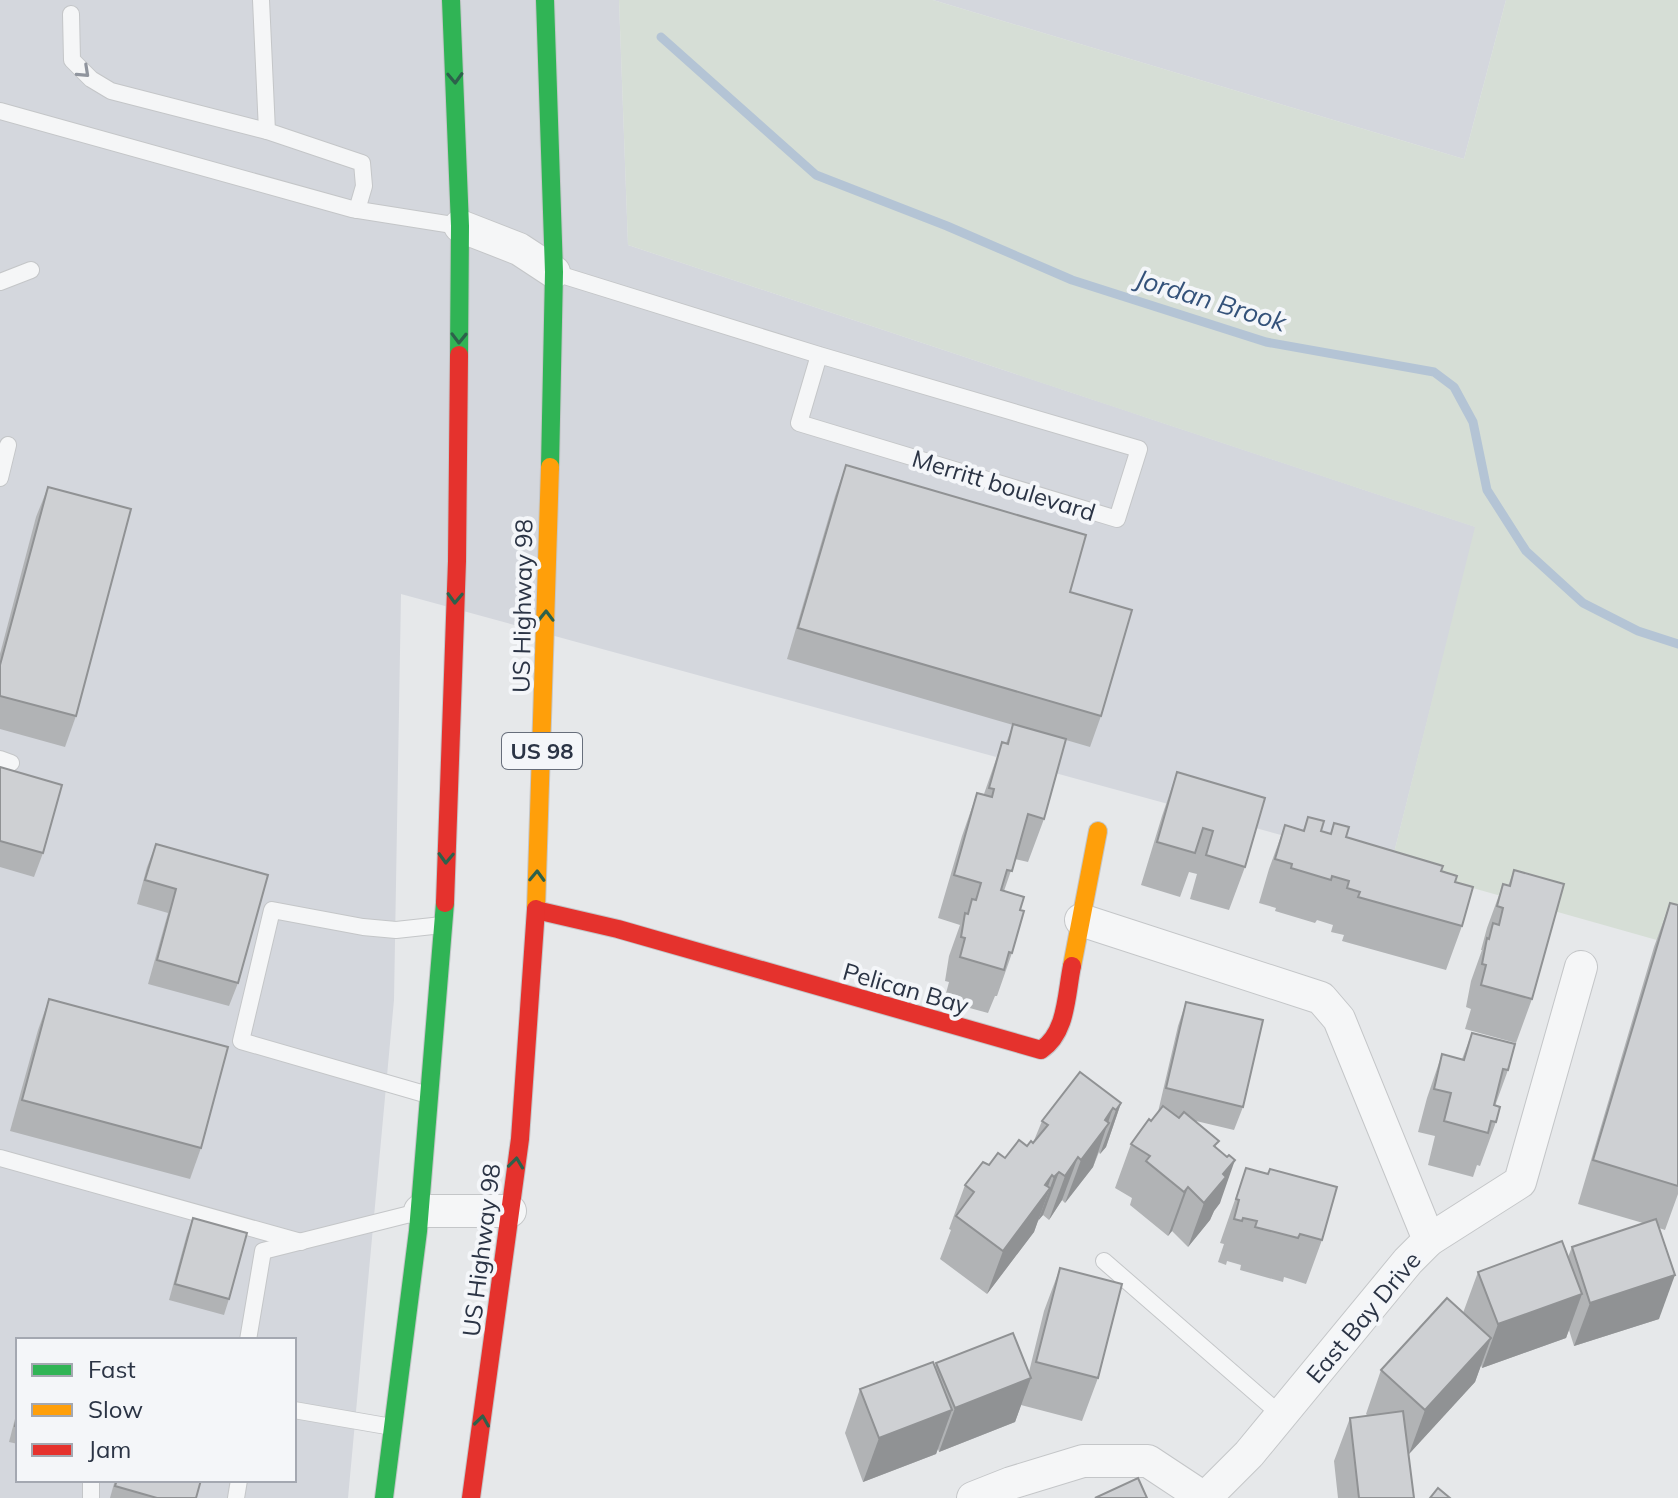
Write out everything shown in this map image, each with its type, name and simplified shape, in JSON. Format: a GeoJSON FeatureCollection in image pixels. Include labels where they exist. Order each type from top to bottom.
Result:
{"type":"FeatureCollection","features":[{"type":"Feature","properties":{"kind":"main road"},"geometry":{"type":"LineString","coordinates":[[384,1498],[420,1211],[444,924],[457,561],[460,226],[451,0]]}},
{"type":"Feature","properties":{"kind":"main road","name":"US Highway 98"},"geometry":{"type":"LineString","coordinates":[[471,1498],[520,1139],[536,910],[554,272],[545,0]]}},
{"type":"Feature","properties":{"kind":"main road","name":"Pelican Bay"},"geometry":{"type":"LineString","coordinates":[[536,910],[618,929],[1041,1050],[1053,1042],[1060,1027],[1098,831]]}},
{"type":"Feature","properties":{"kind":"street"},"geometry":{"type":"LineString","coordinates":[[460,226],[519,249],[554,272]]}},
{"type":"Feature","properties":{"kind":"street"},"geometry":{"type":"LineString","coordinates":[[1081,920],[1321,998],[1331,1007],[1339,1019],[1429,1240]]}},
{"type":"Feature","properties":{"kind":"street","name":"East Bay Drive"},"geometry":{"type":"LineString","coordinates":[[973,1498],[1083,1461],[1148,1461],[1205,1498],[1249,1454],[1408,1261],[1429,1240],[1520,1182],[1581,967]]}},
{"type":"Feature","properties":{"kind":"street"},"geometry":{"type":"LineString","coordinates":[[420,1211],[510,1211]]}},
{"type":"Feature","properties":{"kind":"lane"},"geometry":{"type":"LineString","coordinates":[[261,0],[267,131]]}},
{"type":"Feature","properties":{"kind":"lane"},"geometry":{"type":"LineString","coordinates":[[71,14],[72,60],[91,79],[111,91],[267,131],[362,163],[364,186],[357,210]]}},
{"type":"Feature","properties":{"kind":"lane"},"geometry":{"type":"LineString","coordinates":[[0,111],[357,210],[460,226]]}},
{"type":"Feature","properties":{"kind":"lane"},"geometry":{"type":"LineString","coordinates":[[0,282],[31,270]]}},
{"type":"Feature","properties":{"kind":"lane","name":"Merritt boulevard"},"geometry":{"type":"LineString","coordinates":[[554,272],[819,355],[1139,449],[1117,519],[799,423],[819,355]]}},
{"type":"Feature","properties":{"kind":"lane"},"geometry":{"type":"LineString","coordinates":[[0,478],[8,445]]}},
{"type":"Feature","properties":{"kind":"lane"},"geometry":{"type":"LineString","coordinates":[[429,1095],[241,1041],[272,910],[396,930],[444,924]]}},
{"type":"Feature","properties":{"kind":"lane"},"geometry":{"type":"LineString","coordinates":[[0,1158],[301,1242]]}},
{"type":"Feature","properties":{"kind":"lane"},"geometry":{"type":"LineString","coordinates":[[248,1338],[263,1251],[420,1211]]}},
{"type":"Feature","properties":{"kind":"lane"},"geometry":{"type":"LineString","coordinates":[[1104,1261],[1281,1415]]}},
{"type":"Feature","properties":{"kind":"lane"},"geometry":{"type":"LineString","coordinates":[[296,1410],[394,1428]]}},
{"type":"Feature","properties":{"kind":"shaded area"},"geometry":{"type":"Polygon","coordinates":[[[0,0],[619,0],[628,245],[1476,527],[1391,865],[401,594],[394,1000],[348,1498],[0,1498],[0,0]]]}},
{"type":"Feature","properties":{"kind":"shaded area"},"geometry":{"type":"Polygon","coordinates":[[[619,0],[933,0],[1464,159],[1506,0],[1678,0],[1678,946],[1391,865],[1475,527],[628,245],[619,0]]]}},
{"type":"Feature","properties":{"kind":"shaded area"},"geometry":{"type":"Polygon","coordinates":[[[933,0],[1506,0],[1464,159],[933,0]]]}},
{"type":"Feature","properties":{"kind":"building"},"geometry":{"type":"Polygon","coordinates":[[[846,465],[1086,535],[1070,592],[1132,610],[1101,716],[798,628],[846,465]]]}},
{"type":"Feature","properties":{"kind":"building"},"geometry":{"type":"Polygon","coordinates":[[[48,487],[131,509],[76,716],[0,696],[0,665],[48,487]]]}},
{"type":"Feature","properties":{"kind":"building"},"geometry":{"type":"Polygon","coordinates":[[[1013,724],[1066,739],[1044,819],[1028,814],[1012,871],[1007,870],[1001,890],[1024,897],[1020,910],[1024,911],[1004,970],[960,957],[965,938],[961,937],[965,913],[968,914],[972,899],[976,900],[981,883],[954,875],[977,793],[992,797],[994,789],[989,788],[1002,742],[1008,744],[1013,724]]]}},
{"type":"Feature","properties":{"kind":"building"},"geometry":{"type":"Polygon","coordinates":[[[0,767],[62,785],[43,853],[0,841],[0,767]]]}},
{"type":"Feature","properties":{"kind":"building"},"geometry":{"type":"Polygon","coordinates":[[[1177,772],[1265,798],[1245,867],[1206,855],[1213,831],[1203,828],[1195,853],[1157,842],[1177,772]]]}},
{"type":"Feature","properties":{"kind":"building"},"geometry":{"type":"Polygon","coordinates":[[[1308,817],[1324,821],[1321,831],[1331,834],[1334,823],[1349,827],[1346,837],[1443,866],[1441,871],[1457,876],[1455,882],[1473,887],[1462,926],[1358,897],[1360,892],[1347,888],[1349,881],[1332,876],[1331,880],[1291,868],[1292,864],[1275,859],[1285,825],[1304,831],[1308,817]]]}},
{"type":"Feature","properties":{"kind":"building"},"geometry":{"type":"Polygon","coordinates":[[[156,844],[268,875],[238,983],[157,960],[176,889],[145,880],[156,844]]]}},
{"type":"Feature","properties":{"kind":"building"},"geometry":{"type":"Polygon","coordinates":[[[1514,870],[1564,884],[1532,999],[1481,985],[1486,965],[1482,964],[1487,938],[1493,923],[1499,925],[1503,908],[1497,906],[1503,884],[1510,886],[1514,870]]]}},
{"type":"Feature","properties":{"kind":"building"},"geometry":{"type":"Polygon","coordinates":[[[1670,903],[1678,905],[1678,1186],[1593,1160],[1670,903]]]}},
{"type":"Feature","properties":{"kind":"building"},"geometry":{"type":"Polygon","coordinates":[[[49,999],[228,1047],[201,1148],[22,1100],[49,999]]]}},
{"type":"Feature","properties":{"kind":"building"},"geometry":{"type":"Polygon","coordinates":[[[1186,1002],[1263,1020],[1243,1107],[1166,1088],[1186,1002]]]}},
{"type":"Feature","properties":{"kind":"building"},"geometry":{"type":"Polygon","coordinates":[[[1472,1033],[1515,1044],[1508,1070],[1503,1069],[1494,1105],[1500,1107],[1496,1122],[1491,1121],[1488,1133],[1444,1121],[1451,1093],[1434,1089],[1442,1054],[1464,1060],[1472,1033]]]}},
{"type":"Feature","properties":{"kind":"building"},"geometry":{"type":"Polygon","coordinates":[[[1080,1072],[1121,1103],[1116,1110],[1113,1108],[1105,1120],[1109,1123],[1081,1160],[1078,1157],[1065,1176],[1059,1172],[1054,1177],[1052,1175],[1045,1185],[1050,1188],[1003,1251],[956,1216],[974,1192],[965,1185],[983,1162],[989,1165],[998,1153],[1005,1158],[1019,1140],[1027,1146],[1031,1141],[1033,1143],[1048,1125],[1042,1121],[1080,1072]]]}},
{"type":"Feature","properties":{"kind":"building"},"geometry":{"type":"Polygon","coordinates":[[[1163,1106],[1179,1118],[1184,1112],[1219,1141],[1214,1146],[1235,1160],[1223,1174],[1226,1177],[1204,1203],[1188,1187],[1184,1192],[1146,1161],[1150,1156],[1131,1144],[1163,1106]]]}},
{"type":"Feature","properties":{"kind":"building"},"geometry":{"type":"Polygon","coordinates":[[[1246,1168],[1268,1174],[1270,1169],[1337,1187],[1322,1240],[1300,1234],[1298,1238],[1255,1227],[1257,1221],[1234,1219],[1239,1200],[1236,1199],[1246,1168]]]}},
{"type":"Feature","properties":{"kind":"building"},"geometry":{"type":"Polygon","coordinates":[[[193,1218],[247,1233],[229,1299],[175,1284],[193,1218]]]}},
{"type":"Feature","properties":{"kind":"building"},"geometry":{"type":"Polygon","coordinates":[[[1656,1219],[1675,1275],[1590,1303],[1572,1247],[1656,1219]]]}},
{"type":"Feature","properties":{"kind":"building"},"geometry":{"type":"Polygon","coordinates":[[[1562,1241],[1582,1294],[1498,1324],[1478,1272],[1562,1241]]]}},
{"type":"Feature","properties":{"kind":"building"},"geometry":{"type":"Polygon","coordinates":[[[1060,1268],[1122,1284],[1098,1378],[1036,1362],[1060,1268]]]}},
{"type":"Feature","properties":{"kind":"building"},"geometry":{"type":"Polygon","coordinates":[[[1447,1298],[1491,1338],[1425,1410],[1381,1370],[1447,1298]]]}},
{"type":"Feature","properties":{"kind":"building"},"geometry":{"type":"Polygon","coordinates":[[[1013,1333],[1031,1378],[955,1408],[936,1363],[1013,1333]]]}},
{"type":"Feature","properties":{"kind":"building"},"geometry":{"type":"Polygon","coordinates":[[[933,1362],[952,1410],[879,1438],[860,1389],[933,1362]]]}},
{"type":"Feature","properties":{"kind":"building"},"geometry":{"type":"Polygon","coordinates":[[[1403,1411],[1414,1498],[1359,1498],[1350,1418],[1403,1411]]]}},
{"type":"Feature","properties":{"kind":"building"},"geometry":{"type":"Polygon","coordinates":[[[1138,1478],[1147,1498],[1095,1498],[1138,1478]]]}},
{"type":"Feature","properties":{"kind":"building"},"geometry":{"type":"Polygon","coordinates":[[[116,1482],[200,1482],[196,1498],[157,1498],[115,1486],[116,1482]]]}},
{"type":"Feature","properties":{"kind":"building"},"geometry":{"type":"Polygon","coordinates":[[[1438,1488],[1450,1498],[1430,1498],[1438,1488]]]}},
{"type":"Feature","properties":{"kind":"waterway","name":"Jordan Brook"},"geometry":{"type":"LineString","coordinates":[[661,37],[816,175],[947,226],[1072,280],[1266,342],[1434,372],[1454,387],[1473,422],[1487,490],[1526,551],[1583,603],[1638,631],[1678,644]]}},
{"type":"Feature","properties":{"kind":"traffic: fast"},"geometry":{"type":"LineString","coordinates":[[451,0],[460,226],[459,355]]}},
{"type":"Feature","properties":{"kind":"traffic: fast"},"geometry":{"type":"LineString","coordinates":[[545,0],[554,272],[550,467]]}},
{"type":"Feature","properties":{"kind":"traffic: fast"},"geometry":{"type":"LineString","coordinates":[[384,1498],[418,1231],[445,903]]}},
{"type":"Feature","properties":{"kind":"traffic: slow"},"geometry":{"type":"LineString","coordinates":[[536,909],[550,467]]}},
{"type":"Feature","properties":{"kind":"traffic: slow"},"geometry":{"type":"LineString","coordinates":[[1072,966],[1098,831]]}},
{"type":"Feature","properties":{"kind":"traffic: jam"},"geometry":{"type":"LineString","coordinates":[[445,903],[457,561],[459,355]]}},
{"type":"Feature","properties":{"kind":"traffic: jam"},"geometry":{"type":"LineString","coordinates":[[471,1498],[520,1139],[536,909]]}},
{"type":"Feature","properties":{"kind":"traffic: jam"},"geometry":{"type":"LineString","coordinates":[[536,910],[618,929],[1041,1050],[1050,1043],[1061,1024],[1072,966]]}}]}
